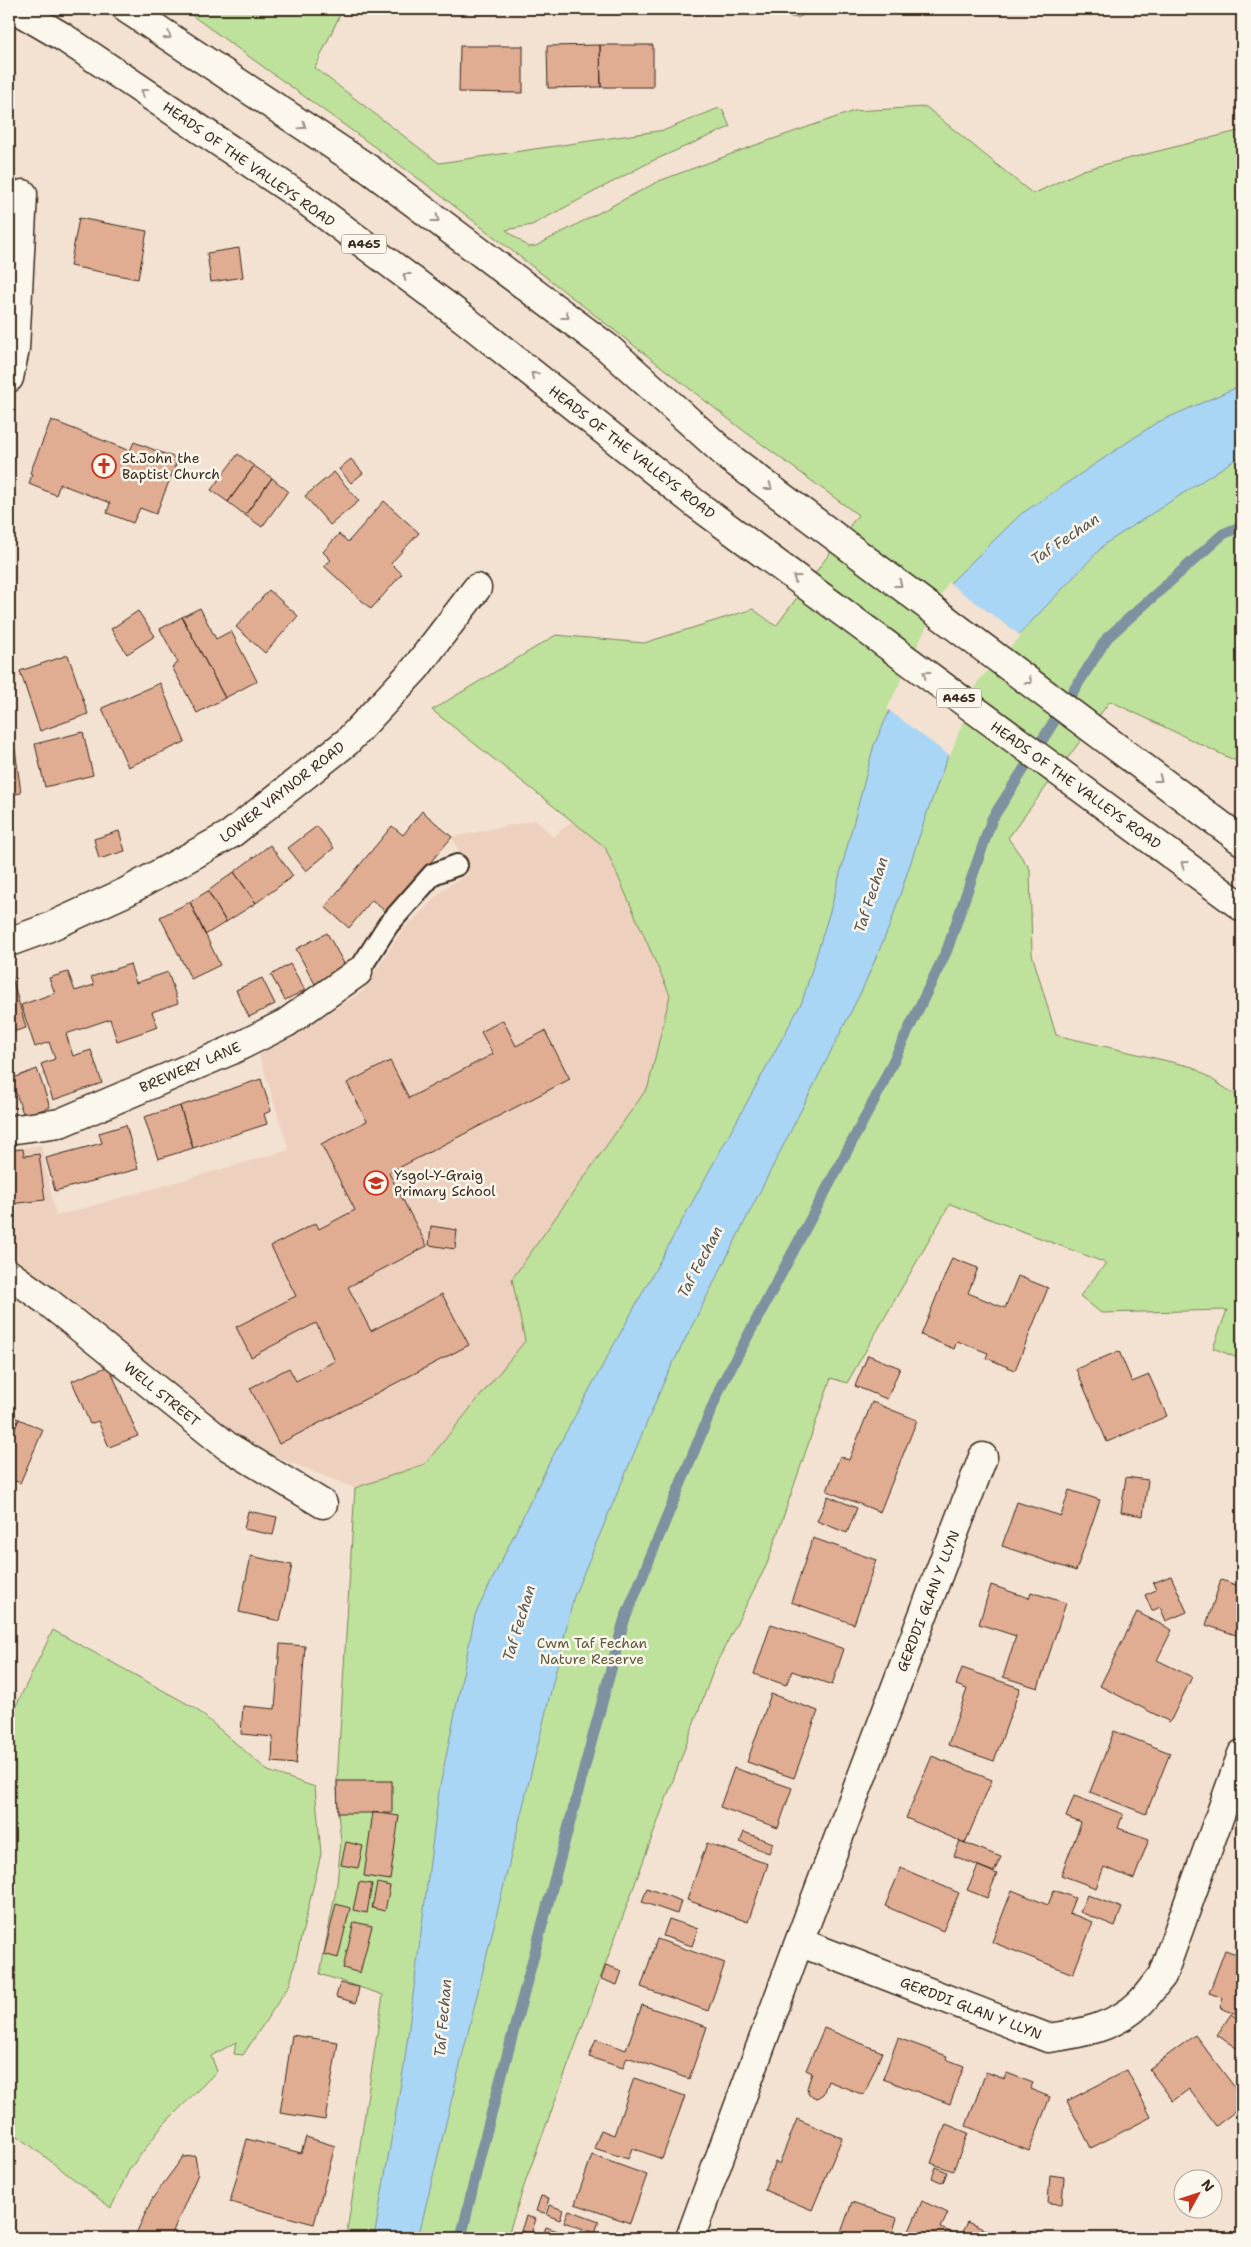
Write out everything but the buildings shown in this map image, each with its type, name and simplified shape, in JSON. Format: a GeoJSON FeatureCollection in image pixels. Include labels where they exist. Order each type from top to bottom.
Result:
{"type":"FeatureCollection","features":[{"type":"Feature","properties":{"kind":"main road","name":"HEADS OF THE VALLEYS ROAD"},"geometry":{"type":"LineString","coordinates":[[14,9],[63,37],[301,197],[464,318],[696,504],[1233,900]]}},
{"type":"Feature","properties":{"kind":"main road"},"geometry":{"type":"LineString","coordinates":[[127,9],[369,169],[608,348],[730,458],[1242,840]]}},
{"type":"Feature","properties":{"kind":"main road"},"geometry":{"type":"LineString","coordinates":[[9,378],[14,349],[23,194]]}},
{"type":"Feature","properties":{"kind":"main road","name":"LOWER VAYNOR ROAD"},"geometry":{"type":"LineString","coordinates":[[9,942],[46,929],[126,892],[231,834],[347,742],[415,669],[477,588]]}},
{"type":"Feature","properties":{"kind":"main road","name":"BREWERY LANE"},"geometry":{"type":"LineString","coordinates":[[9,1130],[60,1123],[232,1050],[286,1023],[358,972]]}},
{"type":"Feature","properties":{"kind":"main road","name":"WELL STREET"},"geometry":{"type":"LineString","coordinates":[[9,1274],[48,1302],[227,1446],[322,1504]]}},
{"type":"Feature","properties":{"kind":"main road","name":"GERDDI GLAN Y LLYN"},"geometry":{"type":"LineString","coordinates":[[690,2238],[799,1942],[983,1457]]}},
{"type":"Feature","properties":{"kind":"main road","name":"GERDDI GLAN Y LLYN"},"geometry":{"type":"LineString","coordinates":[[799,1942],[1048,2038],[1082,2034],[1114,2022],[1140,2004],[1162,1976],[1242,1754]]}},
{"type":"Feature","properties":{"kind":"lane"},"geometry":{"type":"LineString","coordinates":[[358,972],[388,925],[433,874],[457,865]]}},
{"type":"Feature","properties":{"kind":"shaded area","name":"Ysgol-Y-Graig Primary School"},"geometry":{"type":"Polygon","coordinates":[[[536,820],[553,837],[572,821],[605,847],[670,995],[648,1087],[512,1279],[525,1341],[425,1464],[355,1488],[235,1441],[9,1261],[9,1150],[41,1145],[56,1216],[289,1150],[259,1055],[362,992],[401,932],[445,888],[469,873],[452,837],[536,820]]]}},
{"type":"Feature","properties":{"kind":"green space","name":"Cwm Taf Fechan Nature Reserve"},"geometry":{"type":"Polygon","coordinates":[[[183,9],[342,10],[315,68],[439,163],[665,130],[719,108],[723,111],[730,127],[652,161],[532,225],[506,230],[528,247],[536,246],[659,181],[854,111],[926,107],[1033,194],[1083,170],[1242,130],[1242,764],[1110,701],[1008,838],[1030,869],[1032,954],[1056,1035],[1193,1067],[1242,1099],[1242,1360],[1213,1348],[1227,1310],[1101,1313],[1080,1296],[1106,1263],[950,1204],[847,1383],[831,1378],[767,1564],[715,1666],[526,2180],[507,2238],[346,2238],[383,1995],[320,1974],[337,1884],[341,1841],[337,1781],[355,1488],[425,1464],[525,1341],[512,1279],[648,1087],[670,995],[605,847],[432,710],[556,635],[644,643],[753,609],[776,626],[858,515],[748,434],[426,184],[183,9]]]}},
{"type":"Feature","properties":{"kind":"green space"},"geometry":{"type":"Polygon","coordinates":[[[746,9],[816,9],[797,18],[746,9]]]}},
{"type":"Feature","properties":{"kind":"green space"},"geometry":{"type":"Polygon","coordinates":[[[53,1630],[195,1708],[268,1771],[315,1787],[321,1854],[290,1984],[243,2055],[234,2054],[236,2042],[211,2056],[217,2071],[163,2125],[129,2170],[111,2208],[9,2129],[9,1720],[53,1630]]]}},
{"type":"Feature","properties":{"kind":"water","name":"Taf Fechan"},"geometry":{"type":"Polygon","coordinates":[[[1242,385],[1242,455],[1105,544],[976,680],[928,810],[890,925],[862,990],[666,1377],[574,1596],[418,2238],[374,2238],[404,2066],[439,1791],[475,1615],[548,1465],[802,1002],[831,908],[874,745],[947,586],[1021,514],[1156,423],[1242,385]]]}},
{"type":"Feature","properties":{"kind":"pier"},"geometry":{"type":"Polygon","coordinates":[[[948,582],[1021,636],[978,681],[950,756],[887,709],[948,582]]]}},
{"type":"Feature","properties":{"kind":"waterway"},"geometry":{"type":"LineString","coordinates":[[461,2238],[481,2152],[624,1621],[721,1386],[877,1095],[947,950],[992,819],[1107,638],[1223,534],[1242,526]]}},
{"type":"Feature","properties":{"kind":"place","name":"St.John the Baptist Church"},"geometry":{"type":"Point","coordinates":[104,466]}},
{"type":"Feature","properties":{"kind":"place","name":"Ysgol-Y-Graig Primary School"},"geometry":{"type":"Point","coordinates":[376,1183]}}]}
